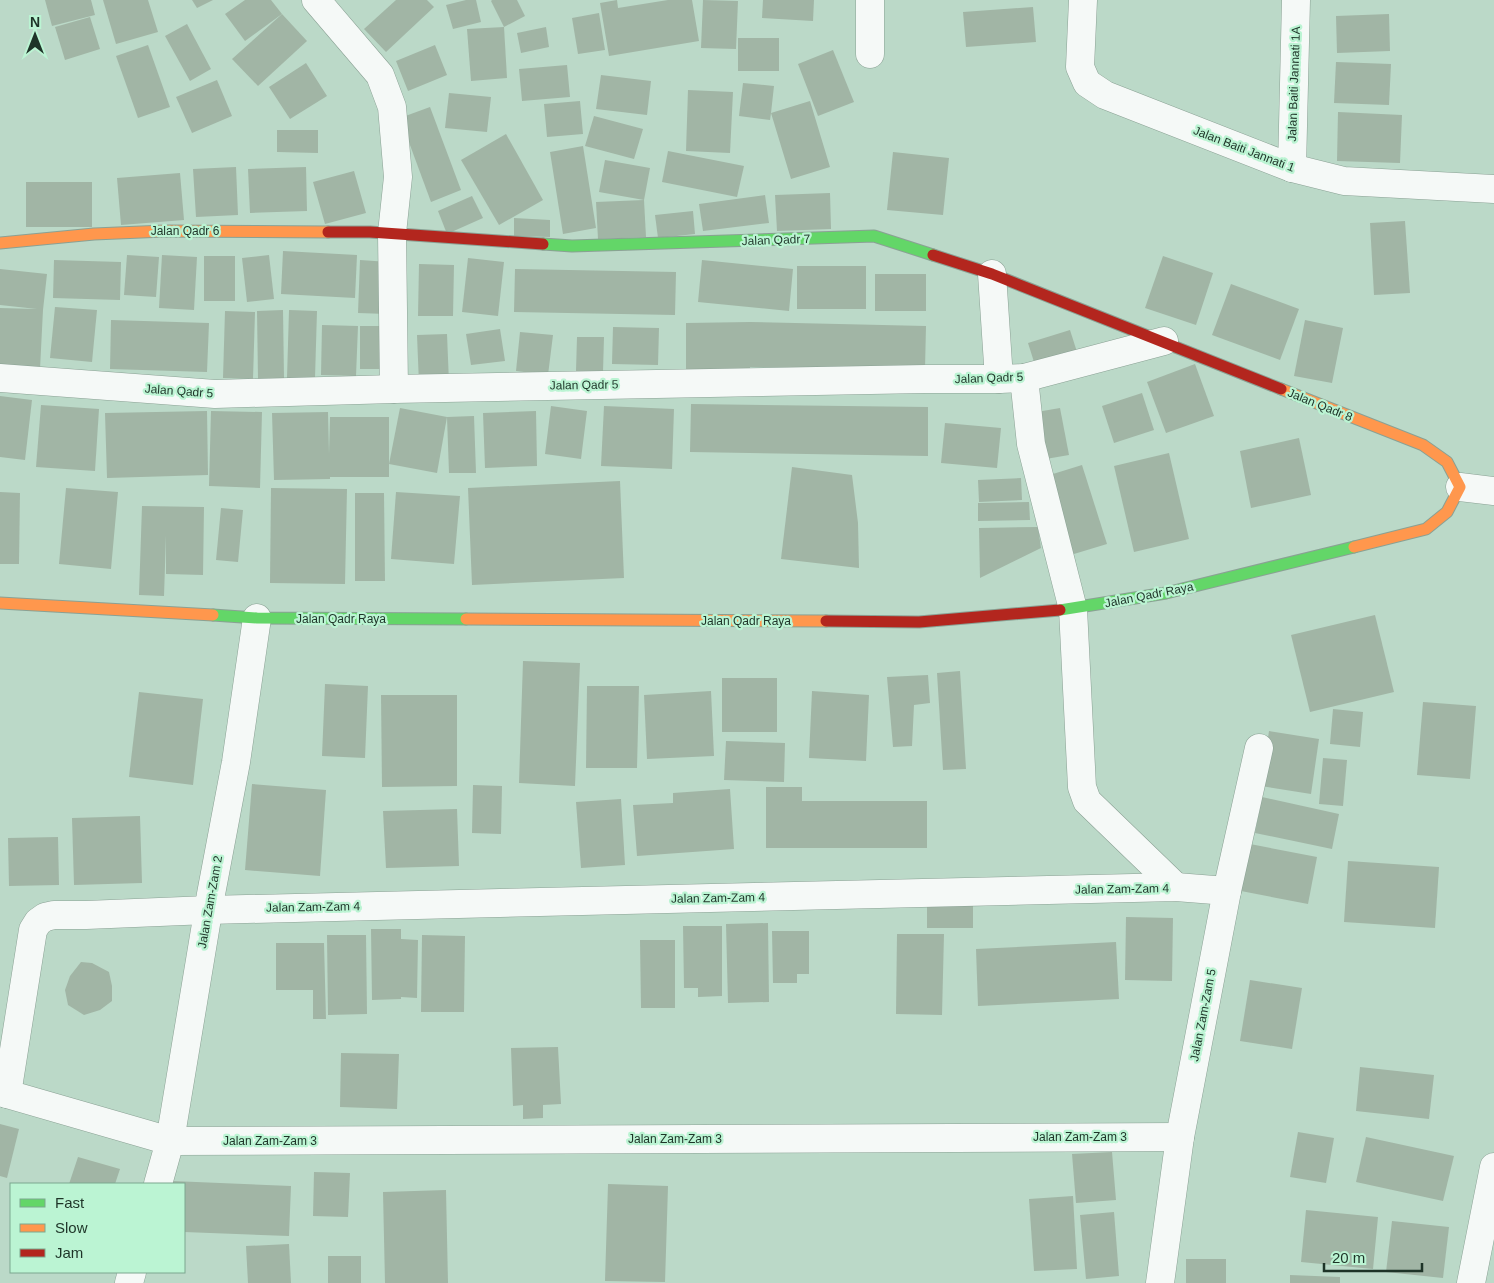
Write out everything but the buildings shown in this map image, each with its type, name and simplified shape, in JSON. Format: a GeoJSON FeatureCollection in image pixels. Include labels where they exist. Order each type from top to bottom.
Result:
{"type":"FeatureCollection","features":[{"type":"Feature","properties":{"kind":"street"},"geometry":{"type":"LineString","coordinates":[[316,0],[380,75],[392,107],[398,177],[381,232],[394,389]]}},
{"type":"Feature","properties":{"kind":"street"},"geometry":{"type":"LineString","coordinates":[[870,0],[870,54]]}},
{"type":"Feature","properties":{"kind":"street","name":"Jalan Baiti Jannati 1"},"geometry":{"type":"LineString","coordinates":[[1083,0],[1080,67],[1087,83],[1105,95],[1292,168],[1344,181],[1494,188]]}},
{"type":"Feature","properties":{"kind":"street","name":"Jalan Baiti Jannati 1A"},"geometry":{"type":"LineString","coordinates":[[1292,168],[1296,0]]}},
{"type":"Feature","properties":{"kind":"street","name":"Jalan Qadr 6"},"geometry":{"type":"LineString","coordinates":[[0,242],[94,234],[165,231],[381,232]]}},
{"type":"Feature","properties":{"kind":"street","name":"Jalan Qadr 7"},"geometry":{"type":"LineString","coordinates":[[381,232],[572,246],[874,236],[992,274],[1164,341]]}},
{"type":"Feature","properties":{"kind":"street"},"geometry":{"type":"LineString","coordinates":[[992,274],[1011,379],[1031,444],[1073,609],[1082,787],[1087,801],[1176,887]]}},
{"type":"Feature","properties":{"kind":"street","name":"Jalan Qadr 5"},"geometry":{"type":"LineString","coordinates":[[0,378],[215,394],[916,379],[1011,379],[1164,341]]}},
{"type":"Feature","properties":{"kind":"street","name":"Jalan Qadr 8"},"geometry":{"type":"LineString","coordinates":[[1164,341],[1423,445],[1447,462],[1460,487]]}},
{"type":"Feature","properties":{"kind":"street"},"geometry":{"type":"LineString","coordinates":[[1460,487],[1493,491]]}},
{"type":"Feature","properties":{"kind":"street","name":"Jalan Qadr Raya"},"geometry":{"type":"LineString","coordinates":[[0,603],[257,618],[919,622],[1073,609],[1166,593],[1426,529],[1443,518],[1452,506],[1460,487]]}},
{"type":"Feature","properties":{"kind":"street","name":"Jalan Zam-Zam 2"},"geometry":{"type":"LineString","coordinates":[[158,1183],[170,1142],[208,910],[236,762],[257,618]]}},
{"type":"Feature","properties":{"kind":"street","name":"Jalan Zam-Zam 5"},"geometry":{"type":"LineString","coordinates":[[1160,1283],[1180,1137],[1227,891],[1258,748]]}},
{"type":"Feature","properties":{"kind":"street","name":"Jalan Zam-Zam 4"},"geometry":{"type":"LineString","coordinates":[[4,1092],[32,930],[38,922],[54,915],[1176,887],[1227,891]]}},
{"type":"Feature","properties":{"kind":"street","name":"Jalan Zam-Zam 3"},"geometry":{"type":"LineString","coordinates":[[4,1092],[170,1142],[1180,1137]]}},
{"type":"Feature","properties":{"kind":"street"},"geometry":{"type":"LineString","coordinates":[[1471,1283],[1494,1167]]}},
{"type":"Feature","properties":{"kind":"traffic: fast"},"geometry":{"type":"LineString","coordinates":[[543,244],[572,246],[874,236],[933,255]]}},
{"type":"Feature","properties":{"kind":"traffic: fast"},"geometry":{"type":"LineString","coordinates":[[1060,610],[1166,593],[1354,547]]}},
{"type":"Feature","properties":{"kind":"traffic: fast"},"geometry":{"type":"LineString","coordinates":[[213,615],[257,618],[466,619]]}},
{"type":"Feature","properties":{"kind":"traffic: slow"},"geometry":{"type":"LineString","coordinates":[[0,243],[94,234],[165,231],[328,232]]}},
{"type":"Feature","properties":{"kind":"traffic: slow"},"geometry":{"type":"LineString","coordinates":[[1281,389],[1423,445],[1447,462],[1460,487],[1447,512],[1426,529],[1354,547]]}},
{"type":"Feature","properties":{"kind":"traffic: slow"},"geometry":{"type":"LineString","coordinates":[[0,603],[213,615]]}},
{"type":"Feature","properties":{"kind":"traffic: slow"},"geometry":{"type":"LineString","coordinates":[[466,619],[826,621]]}},
{"type":"Feature","properties":{"kind":"traffic: jam"},"geometry":{"type":"LineString","coordinates":[[328,232],[370,232],[543,244]]}},
{"type":"Feature","properties":{"kind":"traffic: jam"},"geometry":{"type":"LineString","coordinates":[[933,255],[992,274],[1281,389]]}},
{"type":"Feature","properties":{"kind":"traffic: jam"},"geometry":{"type":"LineString","coordinates":[[826,621],[919,622],[1060,610]]}}]}
